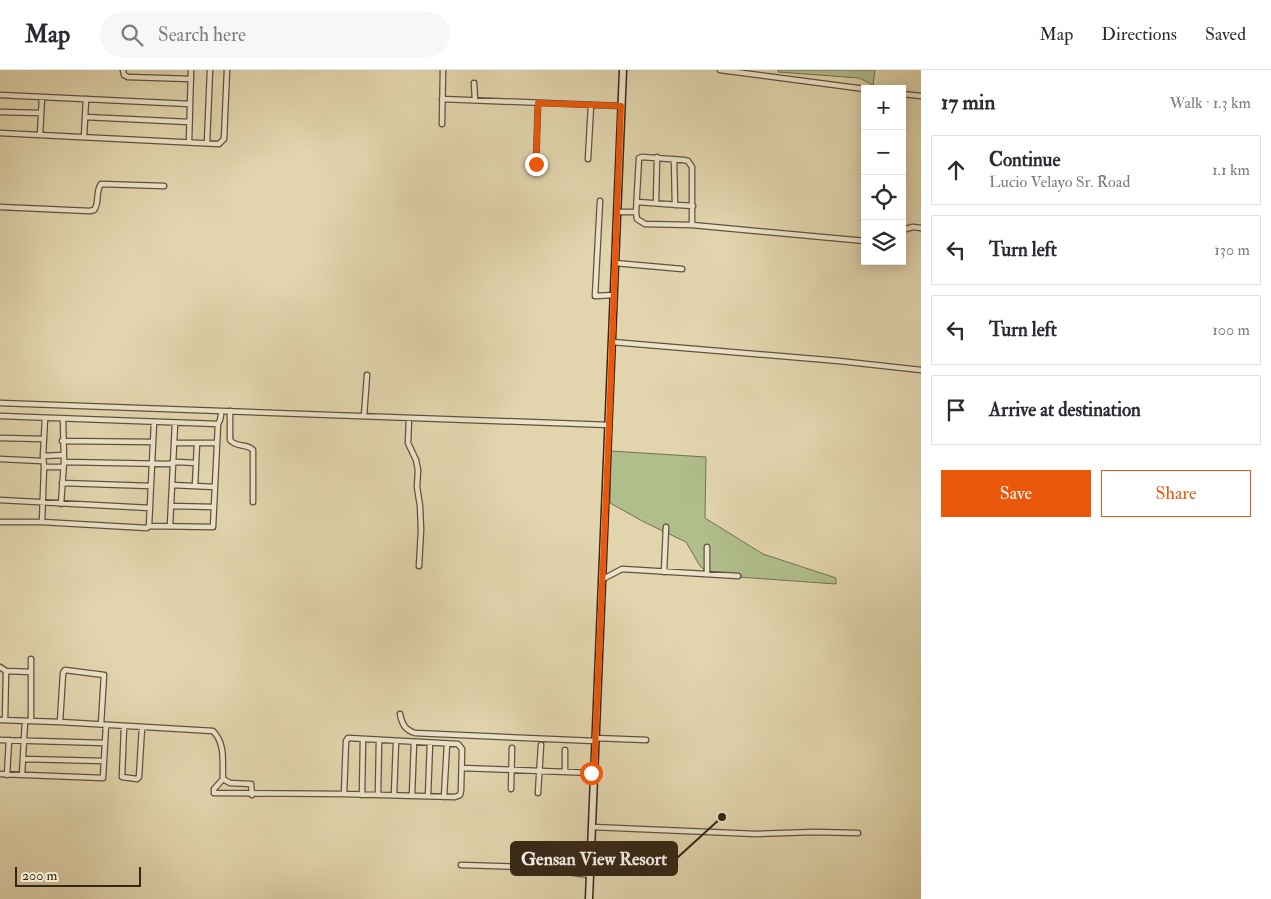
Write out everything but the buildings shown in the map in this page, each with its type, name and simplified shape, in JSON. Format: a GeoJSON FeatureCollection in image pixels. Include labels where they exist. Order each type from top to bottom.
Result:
{"type":"FeatureCollection","features":[{"type":"Feature","properties":{"kind":"main road"},"geometry":{"type":"LineString","coordinates":[[589,899],[594,740],[603,579],[623,70]]}},
{"type":"Feature","properties":{"kind":"street"},"geometry":{"type":"LineString","coordinates":[[122,70],[124,75],[128,77],[191,78]]}},
{"type":"Feature","properties":{"kind":"street"},"geometry":{"type":"LineString","coordinates":[[189,142],[191,70]]}},
{"type":"Feature","properties":{"kind":"street"},"geometry":{"type":"LineString","coordinates":[[207,143],[210,70]]}},
{"type":"Feature","properties":{"kind":"street"},"geometry":{"type":"LineString","coordinates":[[0,133],[219,144],[224,139],[227,70]]}},
{"type":"Feature","properties":{"kind":"street"},"geometry":{"type":"LineString","coordinates":[[442,124],[443,70]]}},
{"type":"Feature","properties":{"kind":"street"},"geometry":{"type":"LineString","coordinates":[[720,70],[861,88]]}},
{"type":"Feature","properties":{"kind":"street"},"geometry":{"type":"LineString","coordinates":[[474,83],[475,100]]}},
{"type":"Feature","properties":{"kind":"street"},"geometry":{"type":"LineString","coordinates":[[906,94],[921,96]]}},
{"type":"Feature","properties":{"kind":"street"},"geometry":{"type":"LineString","coordinates":[[0,95],[190,104]]}},
{"type":"Feature","properties":{"kind":"street"},"geometry":{"type":"LineString","coordinates":[[40,135],[42,97]]}},
{"type":"Feature","properties":{"kind":"street"},"geometry":{"type":"LineString","coordinates":[[442,99],[621,106]]}},
{"type":"Feature","properties":{"kind":"street"},"geometry":{"type":"LineString","coordinates":[[84,137],[86,100]]}},
{"type":"Feature","properties":{"kind":"street"},"geometry":{"type":"LineString","coordinates":[[536,164],[538,103]]}},
{"type":"Feature","properties":{"kind":"street"},"geometry":{"type":"LineString","coordinates":[[588,159],[591,105]]}},
{"type":"Feature","properties":{"kind":"street"},"geometry":{"type":"LineString","coordinates":[[0,112],[40,114]]}},
{"type":"Feature","properties":{"kind":"street"},"geometry":{"type":"LineString","coordinates":[[85,117],[189,122]]}},
{"type":"Feature","properties":{"kind":"street"},"geometry":{"type":"LineString","coordinates":[[656,203],[657,157]]}},
{"type":"Feature","properties":{"kind":"street"},"geometry":{"type":"LineString","coordinates":[[692,225],[692,167],[688,161],[657,157],[639,158],[636,212],[637,219],[645,224],[692,225],[861,241]]}},
{"type":"Feature","properties":{"kind":"street"},"geometry":{"type":"LineString","coordinates":[[674,159],[675,204]]}},
{"type":"Feature","properties":{"kind":"street"},"geometry":{"type":"LineString","coordinates":[[0,207],[90,211],[94,210],[97,206],[98,187],[101,184],[164,186]]}},
{"type":"Feature","properties":{"kind":"street"},"geometry":{"type":"LineString","coordinates":[[600,201],[596,296],[614,295]]}},
{"type":"Feature","properties":{"kind":"street"},"geometry":{"type":"LineString","coordinates":[[637,202],[693,206]]}},
{"type":"Feature","properties":{"kind":"street"},"geometry":{"type":"LineString","coordinates":[[617,212],[636,212]]}},
{"type":"Feature","properties":{"kind":"street"},"geometry":{"type":"LineString","coordinates":[[906,229],[921,228]]}},
{"type":"Feature","properties":{"kind":"street"},"geometry":{"type":"LineString","coordinates":[[615,263],[682,270]]}},
{"type":"Feature","properties":{"kind":"street"},"geometry":{"type":"LineString","coordinates":[[612,342],[839,361],[921,370]]}},
{"type":"Feature","properties":{"kind":"street"},"geometry":{"type":"LineString","coordinates":[[364,416],[367,375]]}},
{"type":"Feature","properties":{"kind":"street"},"geometry":{"type":"LineString","coordinates":[[0,402],[609,425]]}},
{"type":"Feature","properties":{"kind":"street"},"geometry":{"type":"LineString","coordinates":[[230,411],[230,440],[235,444],[249,446],[253,450],[253,502]]}},
{"type":"Feature","properties":{"kind":"street"},"geometry":{"type":"LineString","coordinates":[[0,522],[42,522],[147,528],[149,526],[213,527],[220,414]]}},
{"type":"Feature","properties":{"kind":"street"},"geometry":{"type":"LineString","coordinates":[[0,416],[218,424]]}},
{"type":"Feature","properties":{"kind":"street"},"geometry":{"type":"LineString","coordinates":[[42,522],[45,418]]}},
{"type":"Feature","properties":{"kind":"street"},"geometry":{"type":"LineString","coordinates":[[409,418],[408,443],[416,460],[418,470],[421,530],[419,566]]}},
{"type":"Feature","properties":{"kind":"street"},"geometry":{"type":"LineString","coordinates":[[61,504],[63,419]]}},
{"type":"Feature","properties":{"kind":"street"},"geometry":{"type":"LineString","coordinates":[[149,526],[154,422]]}},
{"type":"Feature","properties":{"kind":"street"},"geometry":{"type":"LineString","coordinates":[[170,526],[175,423]]}},
{"type":"Feature","properties":{"kind":"street"},"geometry":{"type":"LineString","coordinates":[[0,438],[44,439]]}},
{"type":"Feature","properties":{"kind":"street"},"geometry":{"type":"LineString","coordinates":[[62,440],[153,442]]}},
{"type":"Feature","properties":{"kind":"street"},"geometry":{"type":"LineString","coordinates":[[174,443],[217,443]]}},
{"type":"Feature","properties":{"kind":"street"},"geometry":{"type":"LineString","coordinates":[[195,486],[196,443]]}},
{"type":"Feature","properties":{"kind":"street"},"geometry":{"type":"LineString","coordinates":[[43,461],[63,455]]}},
{"type":"Feature","properties":{"kind":"street"},"geometry":{"type":"LineString","coordinates":[[0,459],[43,461],[63,465],[196,463]]}},
{"type":"Feature","properties":{"kind":"street"},"geometry":{"type":"LineString","coordinates":[[62,483],[151,486]]}},
{"type":"Feature","properties":{"kind":"street"},"geometry":{"type":"LineString","coordinates":[[172,486],[215,487]]}},
{"type":"Feature","properties":{"kind":"street"},"geometry":{"type":"LineString","coordinates":[[0,500],[150,508]]}},
{"type":"Feature","properties":{"kind":"street"},"geometry":{"type":"LineString","coordinates":[[171,506],[214,507]]}},
{"type":"Feature","properties":{"kind":"street"},"geometry":{"type":"LineString","coordinates":[[664,572],[666,527]]}},
{"type":"Feature","properties":{"kind":"street"},"geometry":{"type":"LineString","coordinates":[[707,547],[707,574]]}},
{"type":"Feature","properties":{"kind":"street"},"geometry":{"type":"LineString","coordinates":[[603,579],[622,569],[738,576]]}},
{"type":"Feature","properties":{"kind":"street"},"geometry":{"type":"LineString","coordinates":[[22,775],[24,740],[28,721],[31,660]]}},
{"type":"Feature","properties":{"kind":"street"},"geometry":{"type":"LineString","coordinates":[[0,666],[6,670],[31,672]]}},
{"type":"Feature","properties":{"kind":"street"},"geometry":{"type":"LineString","coordinates":[[6,670],[3,720],[213,731],[223,752],[223,779],[214,789],[214,793],[455,797],[461,793],[461,746],[349,738],[346,741],[344,794]]}},
{"type":"Feature","properties":{"kind":"street"},"geometry":{"type":"LineString","coordinates":[[0,774],[103,778],[105,743],[104,674],[66,670],[63,673],[60,722]]}},
{"type":"Feature","properties":{"kind":"street"},"geometry":{"type":"LineString","coordinates":[[0,684],[6,684]]}},
{"type":"Feature","properties":{"kind":"street"},"geometry":{"type":"LineString","coordinates":[[400,714],[403,725],[415,733],[594,740],[646,740]]}},
{"type":"Feature","properties":{"kind":"street"},"geometry":{"type":"LineString","coordinates":[[124,727],[122,776],[137,779],[139,777],[142,727]]}},
{"type":"Feature","properties":{"kind":"street"},"geometry":{"type":"LineString","coordinates":[[0,740],[105,743]]}},
{"type":"Feature","properties":{"kind":"street"},"geometry":{"type":"LineString","coordinates":[[7,775],[9,740]]}},
{"type":"Feature","properties":{"kind":"street"},"geometry":{"type":"LineString","coordinates":[[362,795],[363,740]]}},
{"type":"Feature","properties":{"kind":"street"},"geometry":{"type":"LineString","coordinates":[[378,795],[379,741]]}},
{"type":"Feature","properties":{"kind":"street"},"geometry":{"type":"LineString","coordinates":[[394,795],[396,742]]}},
{"type":"Feature","properties":{"kind":"street"},"geometry":{"type":"LineString","coordinates":[[412,795],[414,742]]}},
{"type":"Feature","properties":{"kind":"street"},"geometry":{"type":"LineString","coordinates":[[428,796],[430,743]]}},
{"type":"Feature","properties":{"kind":"street"},"geometry":{"type":"LineString","coordinates":[[444,796],[447,744]]}},
{"type":"Feature","properties":{"kind":"street"},"geometry":{"type":"LineString","coordinates":[[538,793],[541,745]]}},
{"type":"Feature","properties":{"kind":"street"},"geometry":{"type":"LineString","coordinates":[[511,789],[512,748]]}},
{"type":"Feature","properties":{"kind":"street"},"geometry":{"type":"LineString","coordinates":[[564,772],[565,750]]}},
{"type":"Feature","properties":{"kind":"street"},"geometry":{"type":"LineString","coordinates":[[23,759],[104,761]]}},
{"type":"Feature","properties":{"kind":"street"},"geometry":{"type":"LineString","coordinates":[[462,768],[593,773]]}},
{"type":"Feature","properties":{"kind":"street"},"geometry":{"type":"LineString","coordinates":[[223,779],[230,783],[251,784],[252,795]]}},
{"type":"Feature","properties":{"kind":"street"},"geometry":{"type":"LineString","coordinates":[[592,826],[756,834],[858,833]]}},
{"type":"Feature","properties":{"kind":"street"},"geometry":{"type":"LineString","coordinates":[[461,865],[528,867],[590,875]]}},
{"type":"Feature","properties":{"kind":"green space"},"geometry":{"type":"Polygon","coordinates":[[[778,70],[875,70],[873,85],[859,78],[778,72],[778,70]]]}},
{"type":"Feature","properties":{"kind":"green space"},"geometry":{"type":"Polygon","coordinates":[[[611,451],[706,457],[705,518],[763,554],[836,578],[836,584],[710,575],[700,566],[686,542],[610,503],[611,451]]]}},
{"type":"Feature","properties":{"kind":"place","name":"Gensan View Resort"},"geometry":{"type":"Point","coordinates":[722,817]}},
{"type":"Feature","properties":{"kind":"route"},"geometry":{"type":"LineString","coordinates":[[536,164],[538,103],[621,106],[603,579],[594,773],[591,773]]}}]}
